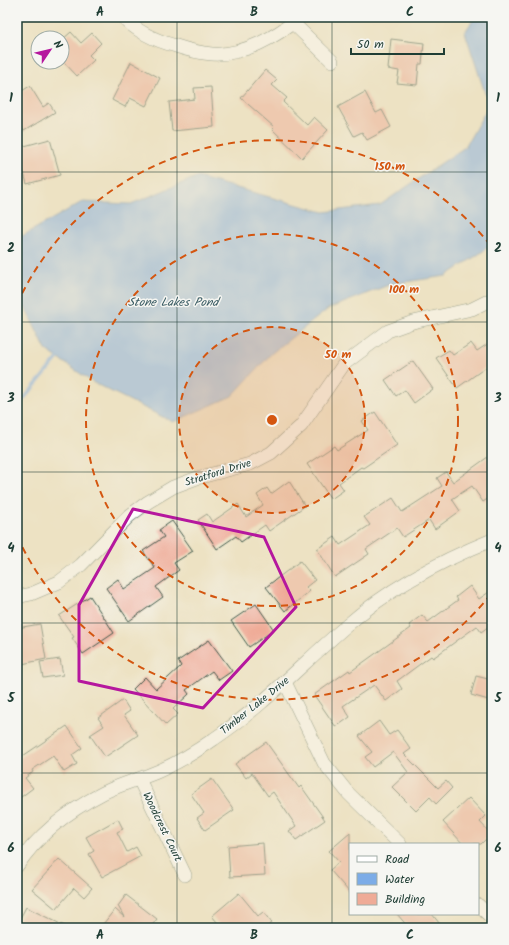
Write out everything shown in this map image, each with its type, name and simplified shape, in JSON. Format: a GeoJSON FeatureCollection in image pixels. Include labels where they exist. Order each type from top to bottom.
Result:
{"type":"FeatureCollection","features":[{"type":"Feature","properties":{"kind":"street"},"geometry":{"type":"LineString","coordinates":[[124,17],[129,23],[144,34],[168,44],[192,51],[212,54],[225,54],[255,46],[285,30],[297,20],[332,61]]}},
{"type":"Feature","properties":{"kind":"street","name":"Stratford Drive"},"geometry":{"type":"LineString","coordinates":[[17,597],[31,594],[59,582],[82,565],[129,516],[148,502],[173,487],[197,478],[250,464],[271,453],[301,426],[344,364],[388,331],[413,322],[472,309],[492,298]]}},
{"type":"Feature","properties":{"kind":"street","name":"Timber Lake Drive"},"geometry":{"type":"LineString","coordinates":[[17,866],[24,855],[60,818],[104,793],[159,771],[188,756],[216,738],[247,715],[345,627],[378,602],[421,574],[492,540]]}},
{"type":"Feature","properties":{"kind":"street"},"geometry":{"type":"LineString","coordinates":[[285,682],[324,763],[348,793],[399,843]]}},
{"type":"Feature","properties":{"kind":"street","name":"Woodcrest Court"},"geometry":{"type":"LineString","coordinates":[[139,778],[185,875]]}},
{"type":"Feature","properties":{"kind":"street"},"geometry":{"type":"LineString","coordinates":[[479,906],[492,918]]}},
{"type":"Feature","properties":{"kind":"highlighted area"},"geometry":{"type":"Polygon","coordinates":[[[133,509],[264,537],[296,607],[203,708],[79,681],[79,605],[133,509]]]}},
{"type":"Feature","properties":{"kind":"water","name":"Stone Lakes Pond"},"geometry":{"type":"Polygon","coordinates":[[[475,17],[492,17],[492,243],[482,252],[446,276],[391,284],[328,309],[272,353],[232,396],[173,422],[94,383],[46,350],[17,291],[17,239],[82,202],[131,204],[197,177],[324,212],[380,205],[465,147],[489,105],[465,32],[475,17]]]}},
{"type":"Feature","properties":{"kind":"building"},"geometry":{"type":"Polygon","coordinates":[[[71,32],[81,43],[92,33],[101,43],[89,55],[94,60],[77,76],[70,69],[71,32]]]}},
{"type":"Feature","properties":{"kind":"building"},"geometry":{"type":"Polygon","coordinates":[[[391,39],[424,43],[422,64],[419,64],[417,85],[397,83],[399,71],[388,69],[391,39]]]}},
{"type":"Feature","properties":{"kind":"building"},"geometry":{"type":"Polygon","coordinates":[[[131,62],[160,78],[146,106],[130,98],[125,107],[112,100],[131,62]]]}},
{"type":"Feature","properties":{"kind":"building"},"geometry":{"type":"Polygon","coordinates":[[[265,70],[277,80],[272,85],[287,98],[283,102],[307,125],[314,117],[328,130],[302,158],[272,129],[274,127],[241,98],[265,70]]]}},
{"type":"Feature","properties":{"kind":"building"},"geometry":{"type":"Polygon","coordinates":[[[30,86],[43,107],[49,103],[55,112],[24,131],[17,120],[17,94],[30,86]]]}},
{"type":"Feature","properties":{"kind":"building"},"geometry":{"type":"Polygon","coordinates":[[[211,87],[214,127],[172,131],[169,102],[195,99],[194,88],[211,87]]]}},
{"type":"Feature","properties":{"kind":"building"},"geometry":{"type":"Polygon","coordinates":[[[365,92],[376,113],[382,110],[391,127],[367,140],[362,132],[354,136],[338,107],[365,92]]]}},
{"type":"Feature","properties":{"kind":"building"},"geometry":{"type":"Polygon","coordinates":[[[50,139],[60,175],[27,184],[17,148],[50,139]]]}},
{"type":"Feature","properties":{"kind":"building"},"geometry":{"type":"Polygon","coordinates":[[[492,341],[492,363],[457,388],[436,358],[449,350],[453,355],[471,343],[477,351],[492,341]]]}},
{"type":"Feature","properties":{"kind":"building"},"geometry":{"type":"Polygon","coordinates":[[[413,361],[433,389],[414,403],[405,390],[396,396],[385,380],[413,361]]]}},
{"type":"Feature","properties":{"kind":"building"},"geometry":{"type":"Polygon","coordinates":[[[375,412],[397,445],[363,468],[361,467],[339,483],[344,490],[331,499],[307,464],[334,446],[337,450],[368,430],[362,421],[375,412]]]}},
{"type":"Feature","properties":{"kind":"building"},"geometry":{"type":"Polygon","coordinates":[[[492,454],[492,496],[483,502],[472,486],[452,499],[460,511],[435,529],[429,520],[403,537],[397,528],[366,549],[369,554],[335,577],[317,549],[335,537],[340,545],[370,525],[364,517],[393,498],[402,512],[442,486],[437,478],[446,472],[453,482],[492,454]]]}},
{"type":"Feature","properties":{"kind":"building"},"geometry":{"type":"Polygon","coordinates":[[[289,481],[305,506],[269,531],[265,525],[241,542],[236,536],[217,549],[198,520],[207,514],[212,522],[238,504],[246,517],[263,505],[257,495],[267,488],[271,494],[289,481]]]}},
{"type":"Feature","properties":{"kind":"building"},"geometry":{"type":"Polygon","coordinates":[[[172,521],[193,551],[174,563],[179,570],[156,587],[163,597],[129,621],[106,588],[118,579],[124,589],[155,568],[143,551],[164,537],[159,530],[172,521]]]}},
{"type":"Feature","properties":{"kind":"building"},"geometry":{"type":"Polygon","coordinates":[[[300,561],[315,580],[306,587],[310,591],[285,611],[266,587],[300,561]]]}},
{"type":"Feature","properties":{"kind":"building"},"geometry":{"type":"Polygon","coordinates":[[[470,586],[479,599],[492,590],[492,624],[481,632],[477,626],[433,658],[431,656],[397,681],[402,689],[386,701],[374,685],[343,706],[350,717],[336,727],[314,695],[349,670],[350,672],[411,628],[409,625],[422,615],[428,622],[458,600],[456,597],[470,586]]]}},
{"type":"Feature","properties":{"kind":"building"},"geometry":{"type":"Polygon","coordinates":[[[90,596],[114,633],[83,654],[72,638],[74,637],[59,616],[90,596]]]}},
{"type":"Feature","properties":{"kind":"building"},"geometry":{"type":"Polygon","coordinates":[[[256,604],[274,630],[249,647],[231,621],[256,604]]]}},
{"type":"Feature","properties":{"kind":"building"},"geometry":{"type":"Polygon","coordinates":[[[40,624],[46,659],[17,665],[17,628],[40,624]]]}},
{"type":"Feature","properties":{"kind":"building"},"geometry":{"type":"Polygon","coordinates":[[[209,640],[232,671],[219,680],[212,671],[186,690],[189,694],[173,709],[178,714],[166,725],[133,689],[145,677],[156,689],[181,666],[178,661],[209,640]]]}},
{"type":"Feature","properties":{"kind":"building"},"geometry":{"type":"Polygon","coordinates":[[[60,659],[63,675],[43,678],[40,662],[60,659]]]}},
{"type":"Feature","properties":{"kind":"building"},"geometry":{"type":"Polygon","coordinates":[[[476,676],[492,680],[492,701],[471,695],[476,676]]]}},
{"type":"Feature","properties":{"kind":"building"},"geometry":{"type":"Polygon","coordinates":[[[123,700],[130,711],[124,715],[138,735],[105,757],[90,735],[104,726],[98,718],[123,700]]]}},
{"type":"Feature","properties":{"kind":"building"},"geometry":{"type":"Polygon","coordinates":[[[379,721],[389,735],[397,730],[411,749],[404,754],[438,788],[446,781],[452,788],[436,804],[430,797],[416,811],[392,787],[408,772],[393,752],[373,767],[365,757],[372,752],[359,736],[379,721]]]}},
{"type":"Feature","properties":{"kind":"building"},"geometry":{"type":"Polygon","coordinates":[[[67,726],[82,748],[72,755],[77,764],[64,772],[53,756],[32,770],[33,772],[25,778],[33,788],[17,800],[17,760],[67,726]]]}},
{"type":"Feature","properties":{"kind":"building"},"geometry":{"type":"Polygon","coordinates":[[[266,742],[299,788],[301,786],[325,820],[296,840],[289,831],[296,826],[273,792],[268,796],[252,773],[246,778],[235,764],[266,742]]]}},
{"type":"Feature","properties":{"kind":"building"},"geometry":{"type":"Polygon","coordinates":[[[212,779],[234,810],[205,830],[197,818],[204,813],[191,794],[212,779]]]}},
{"type":"Feature","properties":{"kind":"building"},"geometry":{"type":"Polygon","coordinates":[[[469,798],[486,816],[480,822],[491,834],[481,844],[462,843],[443,822],[469,798]]]}},
{"type":"Feature","properties":{"kind":"building"},"geometry":{"type":"Polygon","coordinates":[[[118,819],[123,829],[117,832],[127,852],[136,847],[141,856],[102,877],[89,854],[94,851],[86,837],[118,819]]]}},
{"type":"Feature","properties":{"kind":"building"},"geometry":{"type":"Polygon","coordinates":[[[350,833],[349,892],[330,870],[339,862],[329,851],[350,833]]]}},
{"type":"Feature","properties":{"kind":"building"},"geometry":{"type":"Polygon","coordinates":[[[263,843],[265,875],[230,877],[228,846],[263,843]]]}},
{"type":"Feature","properties":{"kind":"building"},"geometry":{"type":"Polygon","coordinates":[[[59,859],[92,888],[84,897],[74,888],[56,909],[32,889],[59,859]]]}},
{"type":"Feature","properties":{"kind":"building"},"geometry":{"type":"Polygon","coordinates":[[[239,893],[258,916],[263,912],[272,923],[265,928],[222,928],[212,916],[239,893]]]}},
{"type":"Feature","properties":{"kind":"building"},"geometry":{"type":"Polygon","coordinates":[[[126,895],[157,919],[150,928],[100,928],[115,909],[124,917],[118,906],[126,895]]]}},
{"type":"Feature","properties":{"kind":"building"},"geometry":{"type":"Polygon","coordinates":[[[26,907],[69,928],[17,928],[17,924],[26,907]]]}},
{"type":"Feature","properties":{"kind":"building"},"geometry":{"type":"Polygon","coordinates":[[[398,915],[433,915],[443,928],[409,928],[398,915]]]}},
{"type":"Feature","properties":{"kind":"waterway"},"geometry":{"type":"LineString","coordinates":[[17,407],[58,358]]}}]}
